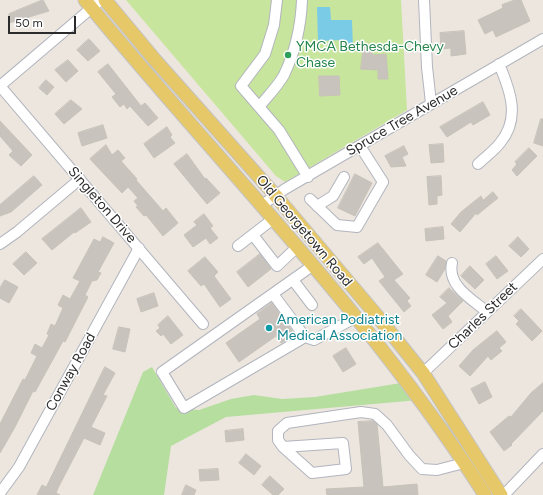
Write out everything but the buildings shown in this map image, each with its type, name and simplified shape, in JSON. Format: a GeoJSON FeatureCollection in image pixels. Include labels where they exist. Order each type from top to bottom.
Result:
{"type":"FeatureCollection","features":[{"type":"Feature","properties":{"kind":"main road","name":"Old Georgetown Road"},"geometry":{"type":"LineString","coordinates":[[105,0],[155,60],[275,196],[378,317],[423,373],[502,495]]}},
{"type":"Feature","properties":{"kind":"main road","name":"Old Georgetown Road"},"geometry":{"type":"LineString","coordinates":[[92,3],[394,364],[464,463],[484,495]]}},
{"type":"Feature","properties":{"kind":"street"},"geometry":{"type":"LineString","coordinates":[[277,0],[274,25],[265,54],[241,86],[279,130],[308,177]]}},
{"type":"Feature","properties":{"kind":"street"},"geometry":{"type":"LineString","coordinates":[[259,107],[283,76],[295,46],[301,17],[302,0]]}},
{"type":"Feature","properties":{"kind":"street"},"geometry":{"type":"LineString","coordinates":[[424,0],[427,67],[431,103]]}},
{"type":"Feature","properties":{"kind":"street"},"geometry":{"type":"LineString","coordinates":[[0,86],[92,3]]}},
{"type":"Feature","properties":{"kind":"street","name":"Spruce Tree Avenue"},"geometry":{"type":"LineString","coordinates":[[262,205],[431,103],[543,39]]}},
{"type":"Feature","properties":{"kind":"street"},"geometry":{"type":"LineString","coordinates":[[478,164],[501,142],[510,123],[512,106],[511,94],[500,64]]}},
{"type":"Feature","properties":{"kind":"street","name":"Singleton Drive"},"geometry":{"type":"LineString","coordinates":[[0,86],[203,324]]}},
{"type":"Feature","properties":{"kind":"street"},"geometry":{"type":"LineString","coordinates":[[344,177],[332,196],[314,202],[336,225],[357,227],[382,182],[360,146]]}},
{"type":"Feature","properties":{"kind":"street"},"geometry":{"type":"LineString","coordinates":[[0,244],[17,232],[80,179]]}},
{"type":"Feature","properties":{"kind":"street"},"geometry":{"type":"LineString","coordinates":[[238,246],[273,219]]}},
{"type":"Feature","properties":{"kind":"street"},"geometry":{"type":"LineString","coordinates":[[253,235],[277,266],[297,247]]}},
{"type":"Feature","properties":{"kind":"street","name":"Conway Road"},"geometry":{"type":"LineString","coordinates":[[0,493],[19,468],[139,248]]}},
{"type":"Feature","properties":{"kind":"street","name":"Charles Street"},"geometry":{"type":"LineString","coordinates":[[423,373],[543,259]]}},
{"type":"Feature","properties":{"kind":"street"},"geometry":{"type":"LineString","coordinates":[[452,263],[450,272],[456,284],[487,312]]}},
{"type":"Feature","properties":{"kind":"street"},"geometry":{"type":"LineString","coordinates":[[305,337],[184,408],[162,372],[312,266]]}},
{"type":"Feature","properties":{"kind":"street"},"geometry":{"type":"LineString","coordinates":[[293,280],[312,305]]}},
{"type":"Feature","properties":{"kind":"street"},"geometry":{"type":"LineString","coordinates":[[273,294],[305,337],[314,340],[349,321],[354,315]]}},
{"type":"Feature","properties":{"kind":"street"},"geometry":{"type":"LineString","coordinates":[[283,447],[343,443],[346,469],[312,473],[283,447],[278,440],[278,432],[287,423],[361,412],[375,414],[387,424],[408,455],[422,469],[437,470],[464,463]]}},
{"type":"Feature","properties":{"kind":"street"},"geometry":{"type":"LineString","coordinates":[[502,495],[543,454]]}},
{"type":"Feature","properties":{"kind":"green space","name":"YMCA Bethesda-Chevy Chase"},"geometry":{"type":"Polygon","coordinates":[[[126,0],[401,0],[407,110],[285,182],[276,176],[126,0]]]}},
{"type":"Feature","properties":{"kind":"green space"},"geometry":{"type":"Polygon","coordinates":[[[152,367],[176,408],[199,410],[231,399],[254,395],[282,399],[315,397],[407,382],[419,400],[226,417],[171,446],[164,495],[93,495],[143,372],[152,367]]]}},
{"type":"Feature","properties":{"kind":"water"},"geometry":{"type":"Polygon","coordinates":[[[317,7],[330,7],[331,20],[352,20],[353,49],[345,49],[344,40],[318,41],[317,7]]]}},
{"type":"Feature","properties":{"kind":"place","name":"YMCA Bethesda-Chevy Chase"},"geometry":{"type":"Point","coordinates":[288,55]}},
{"type":"Feature","properties":{"kind":"place","name":"American Podiatrist Medical Association"},"geometry":{"type":"Point","coordinates":[269,328]}}]}
